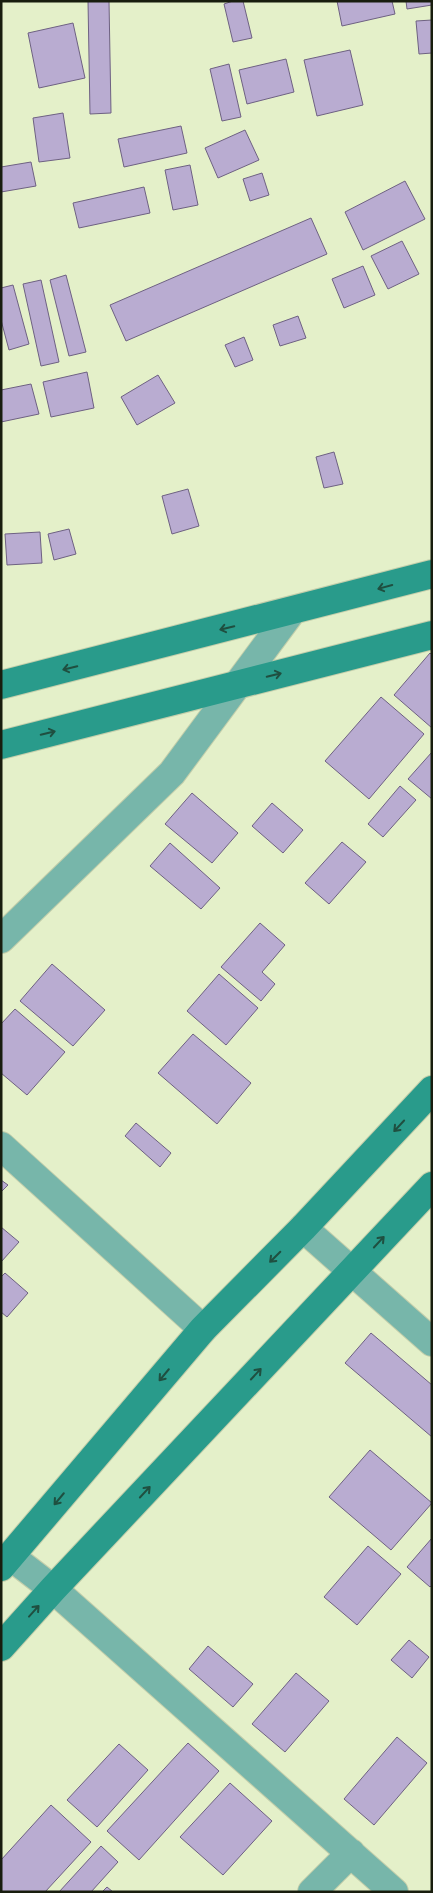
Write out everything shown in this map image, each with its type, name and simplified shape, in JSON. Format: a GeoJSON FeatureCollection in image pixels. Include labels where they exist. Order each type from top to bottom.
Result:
{"type":"FeatureCollection","features":[{"type":"Feature","properties":{"kind":"main road"},"geometry":{"type":"LineString","coordinates":[[1,685],[432,574]]}},
{"type":"Feature","properties":{"kind":"main road"},"geometry":{"type":"LineString","coordinates":[[1,745],[432,636]]}},
{"type":"Feature","properties":{"kind":"main road"},"geometry":{"type":"LineString","coordinates":[[6,1562],[203,1329],[303,1228],[432,1090]]}},
{"type":"Feature","properties":{"kind":"main road"},"geometry":{"type":"LineString","coordinates":[[1,1647],[53,1589],[432,1186]]}},
{"type":"Feature","properties":{"kind":"street"},"geometry":{"type":"LineString","coordinates":[[1,939],[172,773],[292,611]]}},
{"type":"Feature","properties":{"kind":"street"},"geometry":{"type":"LineString","coordinates":[[1,1146],[203,1329]]}},
{"type":"Feature","properties":{"kind":"street"},"geometry":{"type":"LineString","coordinates":[[303,1228],[432,1342]]}},
{"type":"Feature","properties":{"kind":"street"},"geometry":{"type":"LineString","coordinates":[[6,1562],[53,1589],[394,1892]]}},
{"type":"Feature","properties":{"kind":"street"},"geometry":{"type":"LineString","coordinates":[[312,1892],[351,1853]]}},
{"type":"Feature","properties":{"kind":"building"},"geometry":{"type":"Polygon","coordinates":[[[88,1],[109,1],[111,113],[90,114],[88,1]]]}},
{"type":"Feature","properties":{"kind":"building"},"geometry":{"type":"Polygon","coordinates":[[[233,1],[243,1],[252,38],[233,42],[224,4],[233,1]]]}},
{"type":"Feature","properties":{"kind":"building"},"geometry":{"type":"Polygon","coordinates":[[[337,1],[392,1],[395,14],[342,26],[337,1]]]}},
{"type":"Feature","properties":{"kind":"building"},"geometry":{"type":"Polygon","coordinates":[[[406,1],[432,1],[432,5],[407,9],[406,1]]]}},
{"type":"Feature","properties":{"kind":"building"},"geometry":{"type":"Polygon","coordinates":[[[432,20],[432,53],[419,54],[416,21],[432,20]]]}},
{"type":"Feature","properties":{"kind":"building"},"geometry":{"type":"Polygon","coordinates":[[[73,23],[85,78],[39,88],[28,33],[73,23]]]}},
{"type":"Feature","properties":{"kind":"building"},"geometry":{"type":"Polygon","coordinates":[[[350,50],[363,105],[317,116],[304,60],[350,50]]]}},
{"type":"Feature","properties":{"kind":"building"},"geometry":{"type":"Polygon","coordinates":[[[286,59],[294,92],[247,104],[239,70],[286,59]]]}},
{"type":"Feature","properties":{"kind":"building"},"geometry":{"type":"Polygon","coordinates":[[[229,64],[241,117],[222,121],[210,69],[229,64]]]}},
{"type":"Feature","properties":{"kind":"building"},"geometry":{"type":"Polygon","coordinates":[[[63,113],[70,158],[39,162],[33,118],[63,113]]]}},
{"type":"Feature","properties":{"kind":"building"},"geometry":{"type":"Polygon","coordinates":[[[181,126],[187,153],[124,167],[118,139],[181,126]]]}},
{"type":"Feature","properties":{"kind":"building"},"geometry":{"type":"Polygon","coordinates":[[[245,130],[259,160],[218,178],[205,148],[245,130]]]}},
{"type":"Feature","properties":{"kind":"building"},"geometry":{"type":"Polygon","coordinates":[[[31,162],[36,186],[1,192],[1,167],[31,162]]]}},
{"type":"Feature","properties":{"kind":"building"},"geometry":{"type":"Polygon","coordinates":[[[190,165],[198,205],[173,210],[165,170],[190,165]]]}},
{"type":"Feature","properties":{"kind":"building"},"geometry":{"type":"Polygon","coordinates":[[[262,173],[269,195],[250,201],[243,179],[262,173]]]}},
{"type":"Feature","properties":{"kind":"building"},"geometry":{"type":"Polygon","coordinates":[[[405,181],[425,219],[363,250],[345,212],[405,181]]]}},
{"type":"Feature","properties":{"kind":"building"},"geometry":{"type":"Polygon","coordinates":[[[144,187],[150,213],[79,228],[73,203],[144,187]]]}},
{"type":"Feature","properties":{"kind":"building"},"geometry":{"type":"Polygon","coordinates":[[[311,218],[327,254],[126,341],[110,305],[311,218]]]}},
{"type":"Feature","properties":{"kind":"building"},"geometry":{"type":"Polygon","coordinates":[[[402,241],[419,274],[388,289],[371,256],[402,241]]]}},
{"type":"Feature","properties":{"kind":"building"},"geometry":{"type":"Polygon","coordinates":[[[363,266],[375,295],[344,308],[332,279],[363,266]]]}},
{"type":"Feature","properties":{"kind":"building"},"geometry":{"type":"Polygon","coordinates":[[[66,275],[86,352],[69,356],[50,280],[66,275]]]}},
{"type":"Feature","properties":{"kind":"building"},"geometry":{"type":"Polygon","coordinates":[[[41,280],[59,362],[41,366],[23,284],[41,280]]]}},
{"type":"Feature","properties":{"kind":"building"},"geometry":{"type":"Polygon","coordinates":[[[13,285],[29,344],[9,350],[1,320],[1,288],[13,285]]]}},
{"type":"Feature","properties":{"kind":"building"},"geometry":{"type":"Polygon","coordinates":[[[298,316],[306,338],[280,346],[273,325],[298,316]]]}},
{"type":"Feature","properties":{"kind":"building"},"geometry":{"type":"Polygon","coordinates":[[[244,337],[253,360],[235,367],[225,345],[244,337]]]}},
{"type":"Feature","properties":{"kind":"building"},"geometry":{"type":"Polygon","coordinates":[[[87,372],[94,408],[51,417],[43,382],[87,372]]]}},
{"type":"Feature","properties":{"kind":"building"},"geometry":{"type":"Polygon","coordinates":[[[158,375],[175,403],[137,425],[121,397],[158,375]]]}},
{"type":"Feature","properties":{"kind":"building"},"geometry":{"type":"Polygon","coordinates":[[[31,384],[39,414],[1,422],[1,390],[31,384]]]}},
{"type":"Feature","properties":{"kind":"building"},"geometry":{"type":"Polygon","coordinates":[[[334,452],[343,484],[324,488],[316,457],[334,452]]]}},
{"type":"Feature","properties":{"kind":"building"},"geometry":{"type":"Polygon","coordinates":[[[188,489],[199,526],[172,534],[162,496],[188,489]]]}},
{"type":"Feature","properties":{"kind":"building"},"geometry":{"type":"Polygon","coordinates":[[[69,529],[76,554],[54,560],[48,534],[69,529]]]}},
{"type":"Feature","properties":{"kind":"building"},"geometry":{"type":"Polygon","coordinates":[[[40,532],[42,563],[7,565],[5,534],[40,532]]]}},
{"type":"Feature","properties":{"kind":"building"},"geometry":{"type":"Polygon","coordinates":[[[430,653],[432,655],[432,728],[394,695],[430,653]]]}},
{"type":"Feature","properties":{"kind":"building"},"geometry":{"type":"Polygon","coordinates":[[[381,697],[424,734],[369,799],[325,761],[381,697]]]}},
{"type":"Feature","properties":{"kind":"building"},"geometry":{"type":"Polygon","coordinates":[[[432,752],[432,799],[408,779],[432,752]]]}},
{"type":"Feature","properties":{"kind":"building"},"geometry":{"type":"Polygon","coordinates":[[[400,786],[416,800],[383,837],[368,824],[400,786]]]}},
{"type":"Feature","properties":{"kind":"building"},"geometry":{"type":"Polygon","coordinates":[[[192,793],[238,833],[212,863],[165,824],[192,793]]]}},
{"type":"Feature","properties":{"kind":"building"},"geometry":{"type":"Polygon","coordinates":[[[272,803],[303,830],[283,853],[252,826],[272,803]]]}},
{"type":"Feature","properties":{"kind":"building"},"geometry":{"type":"Polygon","coordinates":[[[342,842],[366,862],[329,904],[305,883],[342,842]]]}},
{"type":"Feature","properties":{"kind":"building"},"geometry":{"type":"Polygon","coordinates":[[[170,843],[220,888],[201,909],[150,866],[170,843]]]}},
{"type":"Feature","properties":{"kind":"building"},"geometry":{"type":"Polygon","coordinates":[[[260,923],[285,945],[262,972],[275,984],[261,1001],[221,967],[260,923]]]}},
{"type":"Feature","properties":{"kind":"building"},"geometry":{"type":"Polygon","coordinates":[[[52,964],[105,1010],[73,1046],[20,1001],[52,964]]]}},
{"type":"Feature","properties":{"kind":"building"},"geometry":{"type":"Polygon","coordinates":[[[219,974],[258,1008],[226,1045],[187,1011],[219,974]]]}},
{"type":"Feature","properties":{"kind":"building"},"geometry":{"type":"Polygon","coordinates":[[[15,1009],[65,1052],[27,1095],[1,1073],[1,1024],[15,1009]]]}},
{"type":"Feature","properties":{"kind":"building"},"geometry":{"type":"Polygon","coordinates":[[[193,1034],[251,1083],[217,1124],[158,1073],[193,1034]]]}},
{"type":"Feature","properties":{"kind":"building"},"geometry":{"type":"Polygon","coordinates":[[[136,1123],[171,1153],[160,1167],[125,1136],[136,1123]]]}},
{"type":"Feature","properties":{"kind":"building"},"geometry":{"type":"Polygon","coordinates":[[[1,1180],[8,1185],[1,1192],[1,1180]]]}},
{"type":"Feature","properties":{"kind":"building"},"geometry":{"type":"Polygon","coordinates":[[[1,1227],[19,1242],[1,1262],[1,1227]]]}},
{"type":"Feature","properties":{"kind":"building"},"geometry":{"type":"Polygon","coordinates":[[[5,1273],[28,1293],[7,1317],[1,1312],[1,1277],[5,1273]]]}},
{"type":"Feature","properties":{"kind":"building"},"geometry":{"type":"Polygon","coordinates":[[[371,1333],[432,1385],[432,1437],[345,1363],[371,1333]]]}},
{"type":"Feature","properties":{"kind":"building"},"geometry":{"type":"Polygon","coordinates":[[[370,1450],[432,1503],[391,1550],[329,1497],[370,1450]]]}},
{"type":"Feature","properties":{"kind":"building"},"geometry":{"type":"Polygon","coordinates":[[[432,1538],[432,1585],[430,1587],[407,1567],[432,1538]]]}},
{"type":"Feature","properties":{"kind":"building"},"geometry":{"type":"Polygon","coordinates":[[[368,1546],[401,1574],[357,1625],[324,1597],[368,1546]]]}},
{"type":"Feature","properties":{"kind":"building"},"geometry":{"type":"Polygon","coordinates":[[[409,1640],[429,1657],[412,1678],[391,1660],[409,1640]]]}},
{"type":"Feature","properties":{"kind":"building"},"geometry":{"type":"Polygon","coordinates":[[[208,1646],[253,1684],[233,1707],[189,1669],[208,1646]]]}},
{"type":"Feature","properties":{"kind":"building"},"geometry":{"type":"Polygon","coordinates":[[[296,1673],[329,1701],[285,1752],[252,1724],[296,1673]]]}},
{"type":"Feature","properties":{"kind":"building"},"geometry":{"type":"Polygon","coordinates":[[[397,1737],[427,1763],[374,1825],[344,1799],[397,1737]]]}},
{"type":"Feature","properties":{"kind":"building"},"geometry":{"type":"Polygon","coordinates":[[[188,1743],[219,1771],[139,1860],[107,1831],[188,1743]]]}},
{"type":"Feature","properties":{"kind":"building"},"geometry":{"type":"Polygon","coordinates":[[[119,1744],[148,1770],[97,1827],[67,1800],[119,1744]]]}},
{"type":"Feature","properties":{"kind":"building"},"geometry":{"type":"Polygon","coordinates":[[[230,1783],[272,1821],[223,1875],[180,1837],[230,1783]]]}},
{"type":"Feature","properties":{"kind":"building"},"geometry":{"type":"Polygon","coordinates":[[[51,1805],[91,1842],[45,1892],[1,1892],[1,1860],[51,1805]]]}},
{"type":"Feature","properties":{"kind":"building"},"geometry":{"type":"Polygon","coordinates":[[[101,1846],[118,1862],[91,1892],[59,1892],[101,1846]]]}},
{"type":"Feature","properties":{"kind":"building"},"geometry":{"type":"Polygon","coordinates":[[[107,1887],[113,1892],[102,1892],[107,1887]]]}}]}
